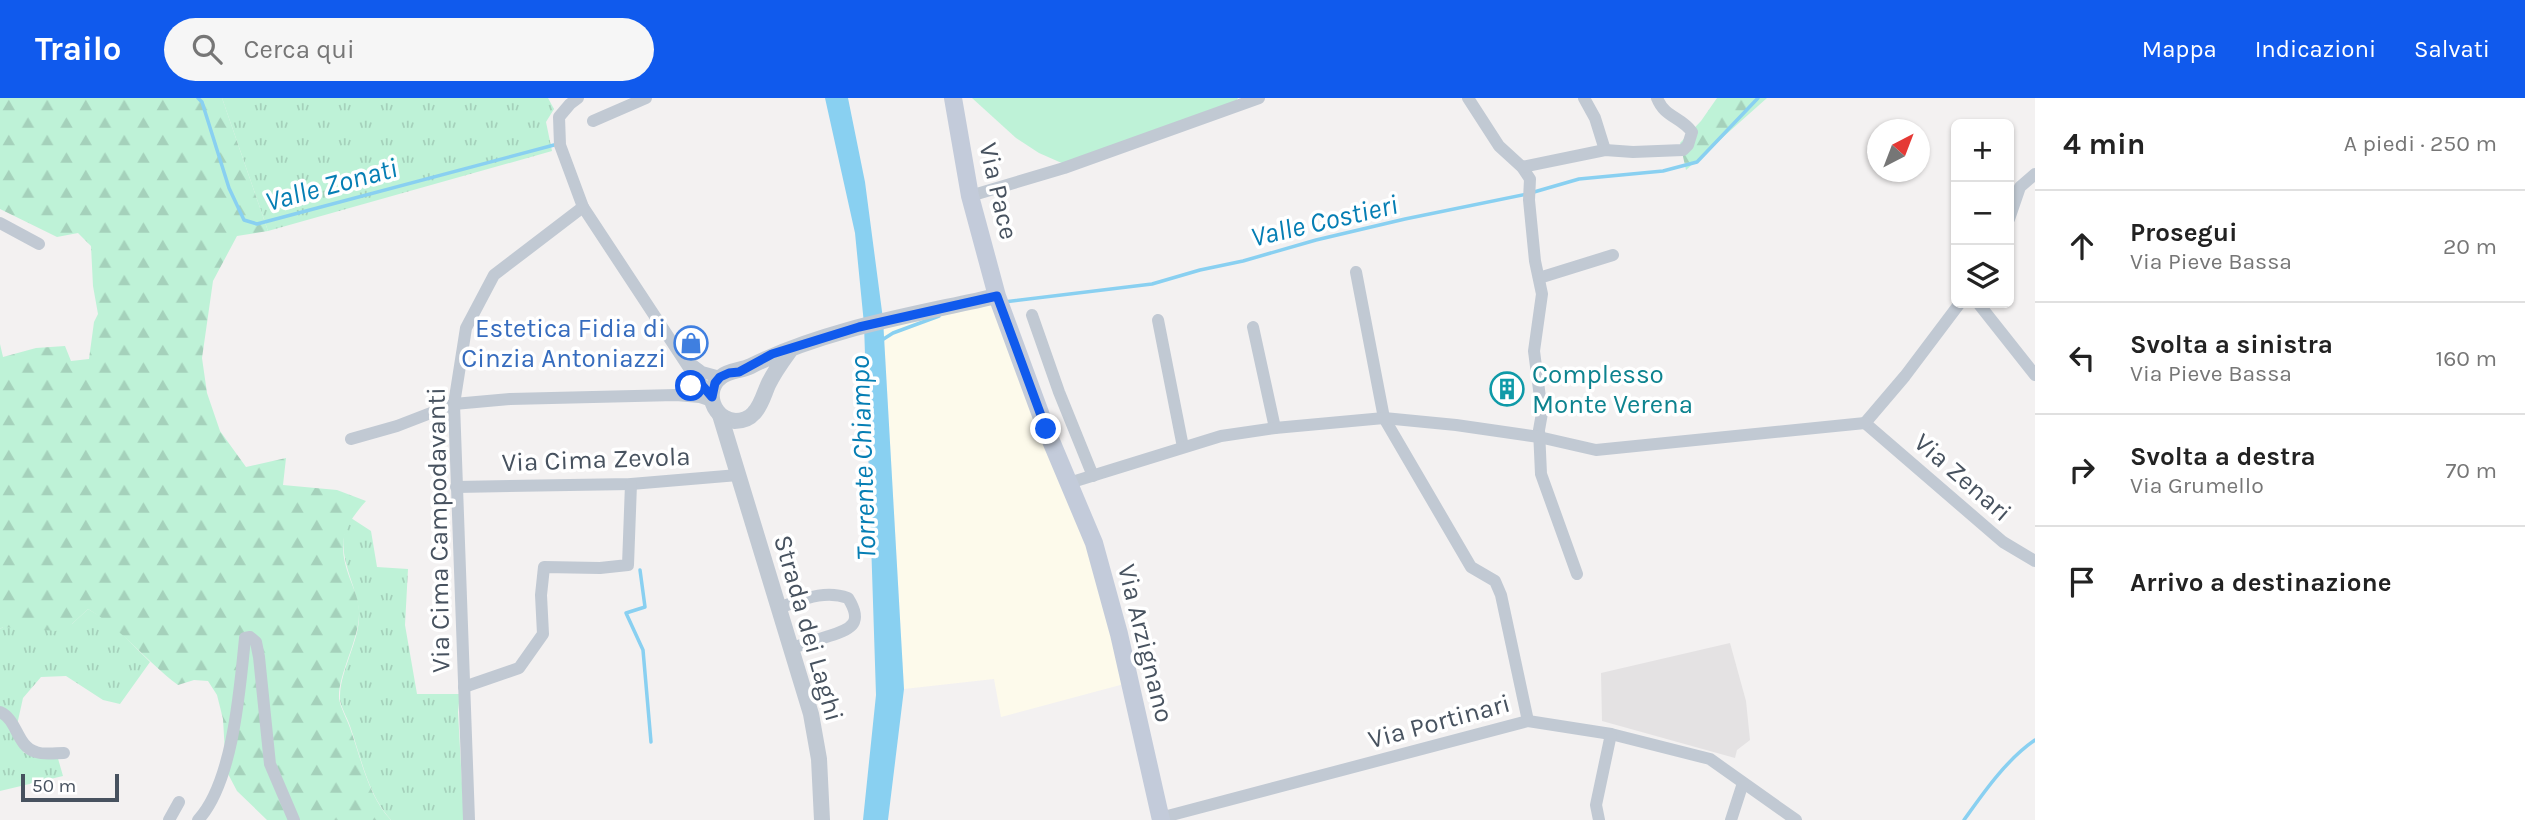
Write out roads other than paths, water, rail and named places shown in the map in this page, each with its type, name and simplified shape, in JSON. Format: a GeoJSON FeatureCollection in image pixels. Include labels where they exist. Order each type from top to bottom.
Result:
{"type":"FeatureCollection","features":[{"type":"Feature","properties":{"kind":"main road","name":"Via Pace"},"geometry":{"type":"LineString","coordinates":[[953,98],[970,196],[997,296],[1069,483]]}},
{"type":"Feature","properties":{"kind":"main road","name":"Via Arzignano"},"geometry":{"type":"LineString","coordinates":[[1069,483],[1094,543],[1119,634],[1160,819]]}},
{"type":"Feature","properties":{"kind":"street"},"geometry":{"type":"LineString","coordinates":[[579,98],[559,117],[560,145],[583,207],[695,377],[728,420],[738,421],[758,408]]}},
{"type":"Feature","properties":{"kind":"street"},"geometry":{"type":"LineString","coordinates":[[593,121],[646,98]]}},
{"type":"Feature","properties":{"kind":"street"},"geometry":{"type":"LineString","coordinates":[[970,196],[1064,168],[1259,98]]}},
{"type":"Feature","properties":{"kind":"street"},"geometry":{"type":"LineString","coordinates":[[1468,98],[1499,146],[1530,179],[1529,200],[1542,303],[1534,351],[1542,413],[1539,437],[1541,474],[1577,574]]}},
{"type":"Feature","properties":{"kind":"street"},"geometry":{"type":"LineString","coordinates":[[1584,98],[1595,118],[1605,150]]}},
{"type":"Feature","properties":{"kind":"street"},"geometry":{"type":"LineString","coordinates":[[1521,167],[1605,150],[1677,152],[1688,145],[1692,132],[1685,123],[1664,113],[1657,98]]}},
{"type":"Feature","properties":{"kind":"street"},"geometry":{"type":"LineString","coordinates":[[2014,204],[2020,187],[2035,174]]}},
{"type":"Feature","properties":{"kind":"street","name":"Via Cima Campodavanti"},"geometry":{"type":"LineString","coordinates":[[469,820],[454,404],[466,328],[494,275],[583,207]]}},
{"type":"Feature","properties":{"kind":"street"},"geometry":{"type":"LineString","coordinates":[[0,223],[39,244]]}},
{"type":"Feature","properties":{"kind":"street"},"geometry":{"type":"LineString","coordinates":[[1539,278],[1613,255]]}},
{"type":"Feature","properties":{"kind":"street"},"geometry":{"type":"LineString","coordinates":[[1356,272],[1384,418],[1471,567],[1495,581],[1504,607],[1528,721]]}},
{"type":"Feature","properties":{"kind":"street"},"geometry":{"type":"LineString","coordinates":[[739,372],[772,354],[859,327],[997,296]]}},
{"type":"Feature","properties":{"kind":"street"},"geometry":{"type":"LineString","coordinates":[[1069,483],[1221,436],[1384,418],[1539,437],[1596,450],[1864,423],[1905,376],[1956,308]]}},
{"type":"Feature","properties":{"kind":"street"},"geometry":{"type":"LineString","coordinates":[[1982,308],[2035,374]]}},
{"type":"Feature","properties":{"kind":"street"},"geometry":{"type":"LineString","coordinates":[[1032,315],[1093,476]]}},
{"type":"Feature","properties":{"kind":"street"},"geometry":{"type":"LineString","coordinates":[[1158,320],[1182,447]]}},
{"type":"Feature","properties":{"kind":"street"},"geometry":{"type":"LineString","coordinates":[[1253,327],[1275,428]]}},
{"type":"Feature","properties":{"kind":"street"},"geometry":{"type":"LineString","coordinates":[[732,452],[739,435],[758,408],[769,382],[791,349]]}},
{"type":"Feature","properties":{"kind":"street"},"geometry":{"type":"LineString","coordinates":[[682,355],[702,372],[720,377]]}},
{"type":"Feature","properties":{"kind":"street"},"geometry":{"type":"LineString","coordinates":[[715,404],[715,383],[720,377],[739,372],[746,373],[757,382],[760,389],[758,408]]}},
{"type":"Feature","properties":{"kind":"street"},"geometry":{"type":"LineString","coordinates":[[676,395],[691,386],[695,377]]}},
{"type":"Feature","properties":{"kind":"street"},"geometry":{"type":"LineString","coordinates":[[351,439],[397,426],[454,404],[676,395],[700,397],[715,404]]}},
{"type":"Feature","properties":{"kind":"street","name":"Strada dei Laghi"},"geometry":{"type":"LineString","coordinates":[[715,404],[811,714],[820,770],[822,820]]}},
{"type":"Feature","properties":{"kind":"street","name":"Via Zenari"},"geometry":{"type":"LineString","coordinates":[[1864,423],[2003,542],[2035,561]]}},
{"type":"Feature","properties":{"kind":"street","name":"Via Cima Zevola"},"geometry":{"type":"LineString","coordinates":[[456,487],[631,484],[738,475]]}},
{"type":"Feature","properties":{"kind":"street"},"geometry":{"type":"LineString","coordinates":[[464,687],[519,668],[543,635],[541,595],[544,567],[600,568],[628,565],[631,484]]}},
{"type":"Feature","properties":{"kind":"street"},"geometry":{"type":"LineString","coordinates":[[778,608],[809,597],[833,593],[848,598],[856,610],[855,622],[848,631],[792,648]]}},
{"type":"Feature","properties":{"kind":"street"},"geometry":{"type":"LineString","coordinates":[[198,820],[219,786],[232,732],[245,638],[250,637],[256,642],[259,657],[270,764],[294,820]]}},
{"type":"Feature","properties":{"kind":"street"},"geometry":{"type":"LineString","coordinates":[[0,712],[7,715],[23,744],[37,753],[64,753]]}},
{"type":"Feature","properties":{"kind":"street","name":"Via Portinari"},"geometry":{"type":"LineString","coordinates":[[1160,819],[1528,721],[1611,734],[1710,759],[1796,820]]}},
{"type":"Feature","properties":{"kind":"street"},"geometry":{"type":"LineString","coordinates":[[1600,820],[1596,804],[1611,734]]}},
{"type":"Feature","properties":{"kind":"street"},"geometry":{"type":"LineString","coordinates":[[1731,820],[1743,783]]}},
{"type":"Feature","properties":{"kind":"street"},"geometry":{"type":"LineString","coordinates":[[169,820],[179,802]]}},
{"type":"Feature","properties":{"kind":"water"},"geometry":{"type":"Polygon","coordinates":[[[825,98],[848,98],[865,182],[883,319],[904,689],[888,820],[863,820],[876,695],[864,324],[855,233],[825,98]]]}},
{"type":"Feature","properties":{"kind":"waterway","name":"Valle Zonati"},"geometry":{"type":"LineString","coordinates":[[198,98],[202,102],[229,188],[244,220],[257,224],[554,145]]}},
{"type":"Feature","properties":{"kind":"waterway","name":"Valle Costieri"},"geometry":{"type":"LineString","coordinates":[[1534,192],[1579,179],[1663,171],[1697,162],[1758,98]]}},
{"type":"Feature","properties":{"kind":"waterway","name":"Valle Costieri"},"geometry":{"type":"LineString","coordinates":[[1004,302],[1152,284],[1316,240],[1527,194]]}},
{"type":"Feature","properties":{"kind":"waterway","name":"Valle Costieri"},"geometry":{"type":"LineString","coordinates":[[882,340],[893,333],[939,316]]}},
{"type":"Feature","properties":{"kind":"waterway","name":"Valle Zonati"},"geometry":{"type":"LineString","coordinates":[[640,570],[645,607],[626,613],[643,650],[651,742]]}},
{"type":"Feature","properties":{"kind":"waterway"},"geometry":{"type":"LineString","coordinates":[[1964,820],[2005,767],[2035,740]]}},
{"type":"Feature","properties":{"kind":"place","name":"Estetica Fidia di Cinzia Antoniazzi"},"geometry":{"type":"Point","coordinates":[691,343]}},
{"type":"Feature","properties":{"kind":"place","name":"Complesso Monte Verena"},"geometry":{"type":"Point","coordinates":[1507,389]}},
{"type":"Feature","properties":{"kind":"water label","name":"Torrente Chiampo"},"geometry":{"type":"Point","coordinates":[862,458]}}]}
